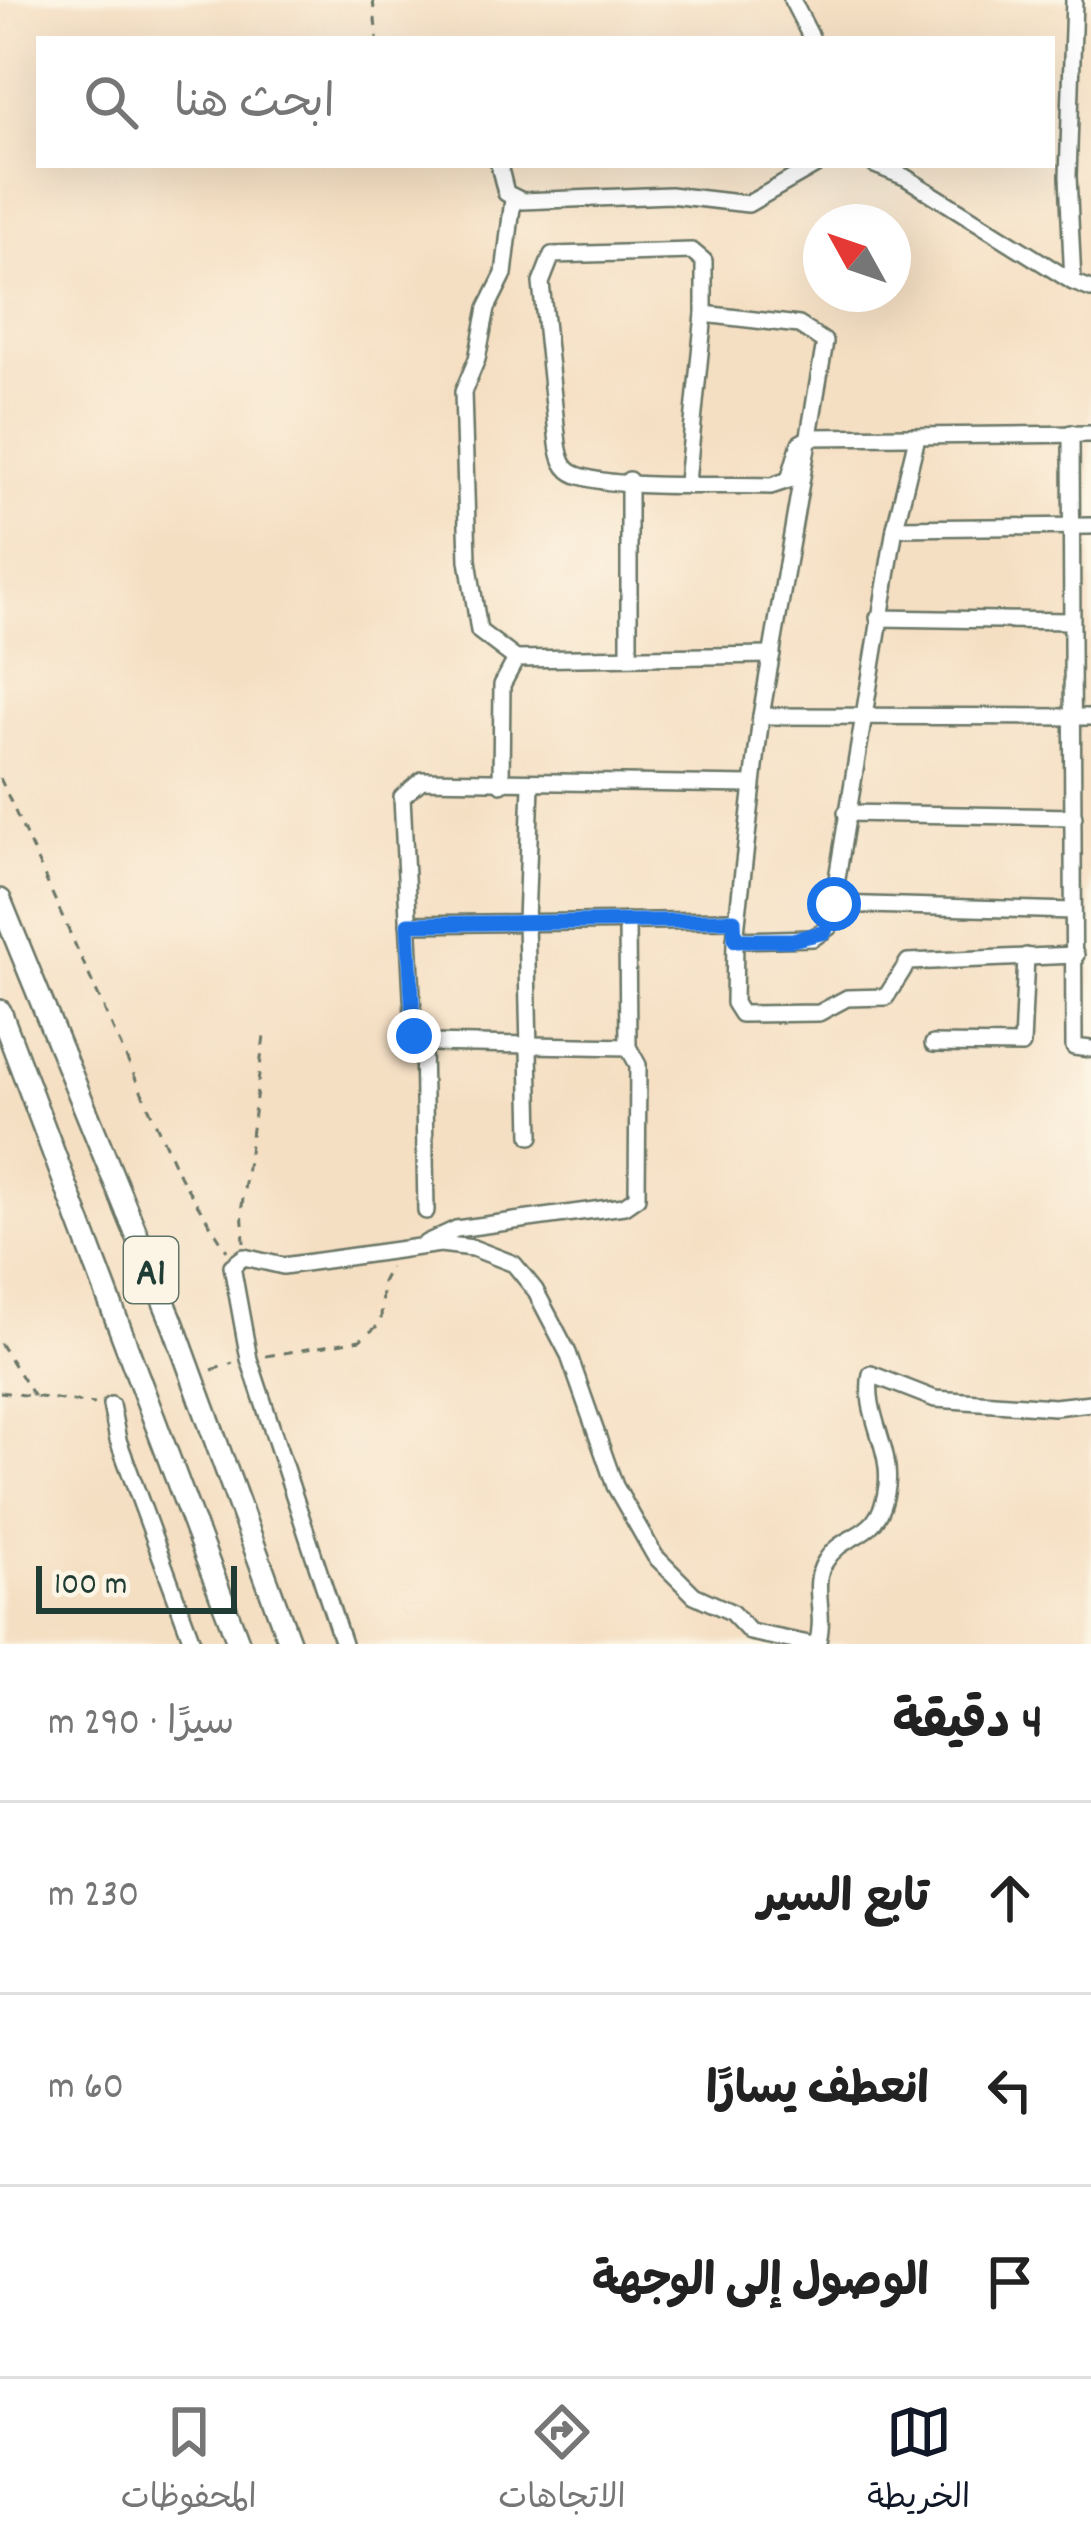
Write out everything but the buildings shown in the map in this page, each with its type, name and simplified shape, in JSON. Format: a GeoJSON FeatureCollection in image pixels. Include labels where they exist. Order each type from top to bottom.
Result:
{"type":"FeatureCollection","features":[{"type":"Feature","properties":{"kind":"highway","name":"A1"},"geometry":{"type":"LineString","coordinates":[[0,900],[173,1324],[290,1644]]}},
{"type":"Feature","properties":{"kind":"highway","name":"A1"},"geometry":{"type":"LineString","coordinates":[[0,1011],[239,1644]]}},
{"type":"Feature","properties":{"kind":"street"},"geometry":{"type":"LineString","coordinates":[[792,0],[810,36]]}},
{"type":"Feature","properties":{"kind":"street"},"geometry":{"type":"LineString","coordinates":[[1072,282],[1068,176],[1074,0]]}},
{"type":"Feature","properties":{"kind":"street"},"geometry":{"type":"LineString","coordinates":[[500,168],[502,183],[513,199],[504,274],[481,327],[462,409],[468,560],[479,631],[515,659],[772,655]]}},
{"type":"Feature","properties":{"kind":"street"},"geometry":{"type":"LineString","coordinates":[[513,199],[656,195],[748,204],[811,168]]}},
{"type":"Feature","properties":{"kind":"street"},"geometry":{"type":"LineString","coordinates":[[882,168],[1091,289]]}},
{"type":"Feature","properties":{"kind":"street"},"geometry":{"type":"LineString","coordinates":[[686,482],[704,314],[704,261],[692,251],[563,251],[545,261],[541,283],[560,456],[578,476],[629,480],[686,482],[782,484],[794,471],[800,443],[811,437],[1091,434]]}},
{"type":"Feature","properties":{"kind":"street"},"geometry":{"type":"LineString","coordinates":[[704,314],[799,326],[821,335],[826,353],[751,784],[734,920],[734,1003],[741,1014],[819,1012],[847,998],[886,997],[908,962],[1026,956],[1081,944]]}},
{"type":"Feature","properties":{"kind":"street"},"geometry":{"type":"LineString","coordinates":[[1071,433],[1073,911],[1081,944],[1084,1012],[1074,1047],[1091,1049]]}},
{"type":"Feature","properties":{"kind":"street"},"geometry":{"type":"LineString","coordinates":[[735,940],[819,935],[829,927],[878,619],[917,437]]}},
{"type":"Feature","properties":{"kind":"street"},"geometry":{"type":"LineString","coordinates":[[629,480],[629,655]]}},
{"type":"Feature","properties":{"kind":"street"},"geometry":{"type":"LineString","coordinates":[[895,528],[1091,526]]}},
{"type":"Feature","properties":{"kind":"street"},"geometry":{"type":"LineString","coordinates":[[878,619],[1070,621]]}},
{"type":"Feature","properties":{"kind":"street"},"geometry":{"type":"LineString","coordinates":[[501,784],[503,677],[515,659]]}},
{"type":"Feature","properties":{"kind":"street"},"geometry":{"type":"LineString","coordinates":[[761,716],[1091,717]]}},
{"type":"Feature","properties":{"kind":"street"},"geometry":{"type":"LineString","coordinates":[[426,1210],[423,1042],[410,1025],[401,806],[406,789],[422,780],[531,785],[751,784]]}},
{"type":"Feature","properties":{"kind":"street"},"geometry":{"type":"LineString","coordinates":[[531,785],[526,921],[531,1136]]}},
{"type":"Feature","properties":{"kind":"street"},"geometry":{"type":"LineString","coordinates":[[846,813],[1075,817]]}},
{"type":"Feature","properties":{"kind":"street"},"geometry":{"type":"LineString","coordinates":[[834,904],[1073,911]]}},
{"type":"Feature","properties":{"kind":"street"},"geometry":{"type":"LineString","coordinates":[[408,924],[734,920]]}},
{"type":"Feature","properties":{"kind":"street"},"geometry":{"type":"LineString","coordinates":[[424,1246],[446,1232],[633,1202],[638,1191],[638,1065],[628,1047],[627,921]]}},
{"type":"Feature","properties":{"kind":"street"},"geometry":{"type":"LineString","coordinates":[[933,1044],[1022,1045],[1026,956]]}},
{"type":"Feature","properties":{"kind":"street"},"geometry":{"type":"LineString","coordinates":[[423,1042],[628,1047]]}},
{"type":"Feature","properties":{"kind":"street"},"geometry":{"type":"LineString","coordinates":[[473,1248],[486,1225]]}},
{"type":"Feature","properties":{"kind":"street"},"geometry":{"type":"LineString","coordinates":[[343,1644],[248,1358],[231,1278],[239,1259],[283,1266],[382,1256],[424,1246],[473,1248],[514,1264],[536,1290],[581,1382],[615,1486],[655,1556],[694,1595],[730,1612],[750,1633],[813,1644],[824,1620],[820,1570],[832,1551],[871,1528],[887,1488],[886,1462],[870,1405],[871,1375],[934,1399],[1054,1407],[1091,1403]]}},
{"type":"Feature","properties":{"kind":"street"},"geometry":{"type":"LineString","coordinates":[[111,1406],[118,1440],[193,1644]]}},
{"type":"Feature","properties":{"kind":"path"},"geometry":{"type":"LineString","coordinates":[[373,0],[377,36]]}},
{"type":"Feature","properties":{"kind":"path"},"geometry":{"type":"LineString","coordinates":[[0,778],[180,1177],[239,1259]]}},
{"type":"Feature","properties":{"kind":"path"},"geometry":{"type":"LineString","coordinates":[[239,1259],[264,1036]]}},
{"type":"Feature","properties":{"kind":"path"},"geometry":{"type":"LineString","coordinates":[[212,1370],[248,1358],[369,1336],[381,1323],[384,1276],[397,1262]]}},
{"type":"Feature","properties":{"kind":"path"},"geometry":{"type":"LineString","coordinates":[[0,1343],[34,1397]]}},
{"type":"Feature","properties":{"kind":"path"},"geometry":{"type":"LineString","coordinates":[[0,1392],[111,1406]]}},
{"type":"Feature","properties":{"kind":"route"},"geometry":{"type":"LineString","coordinates":[[414,1036],[408,924],[734,920],[735,940],[792,940],[825,932],[834,904]]}}]}
